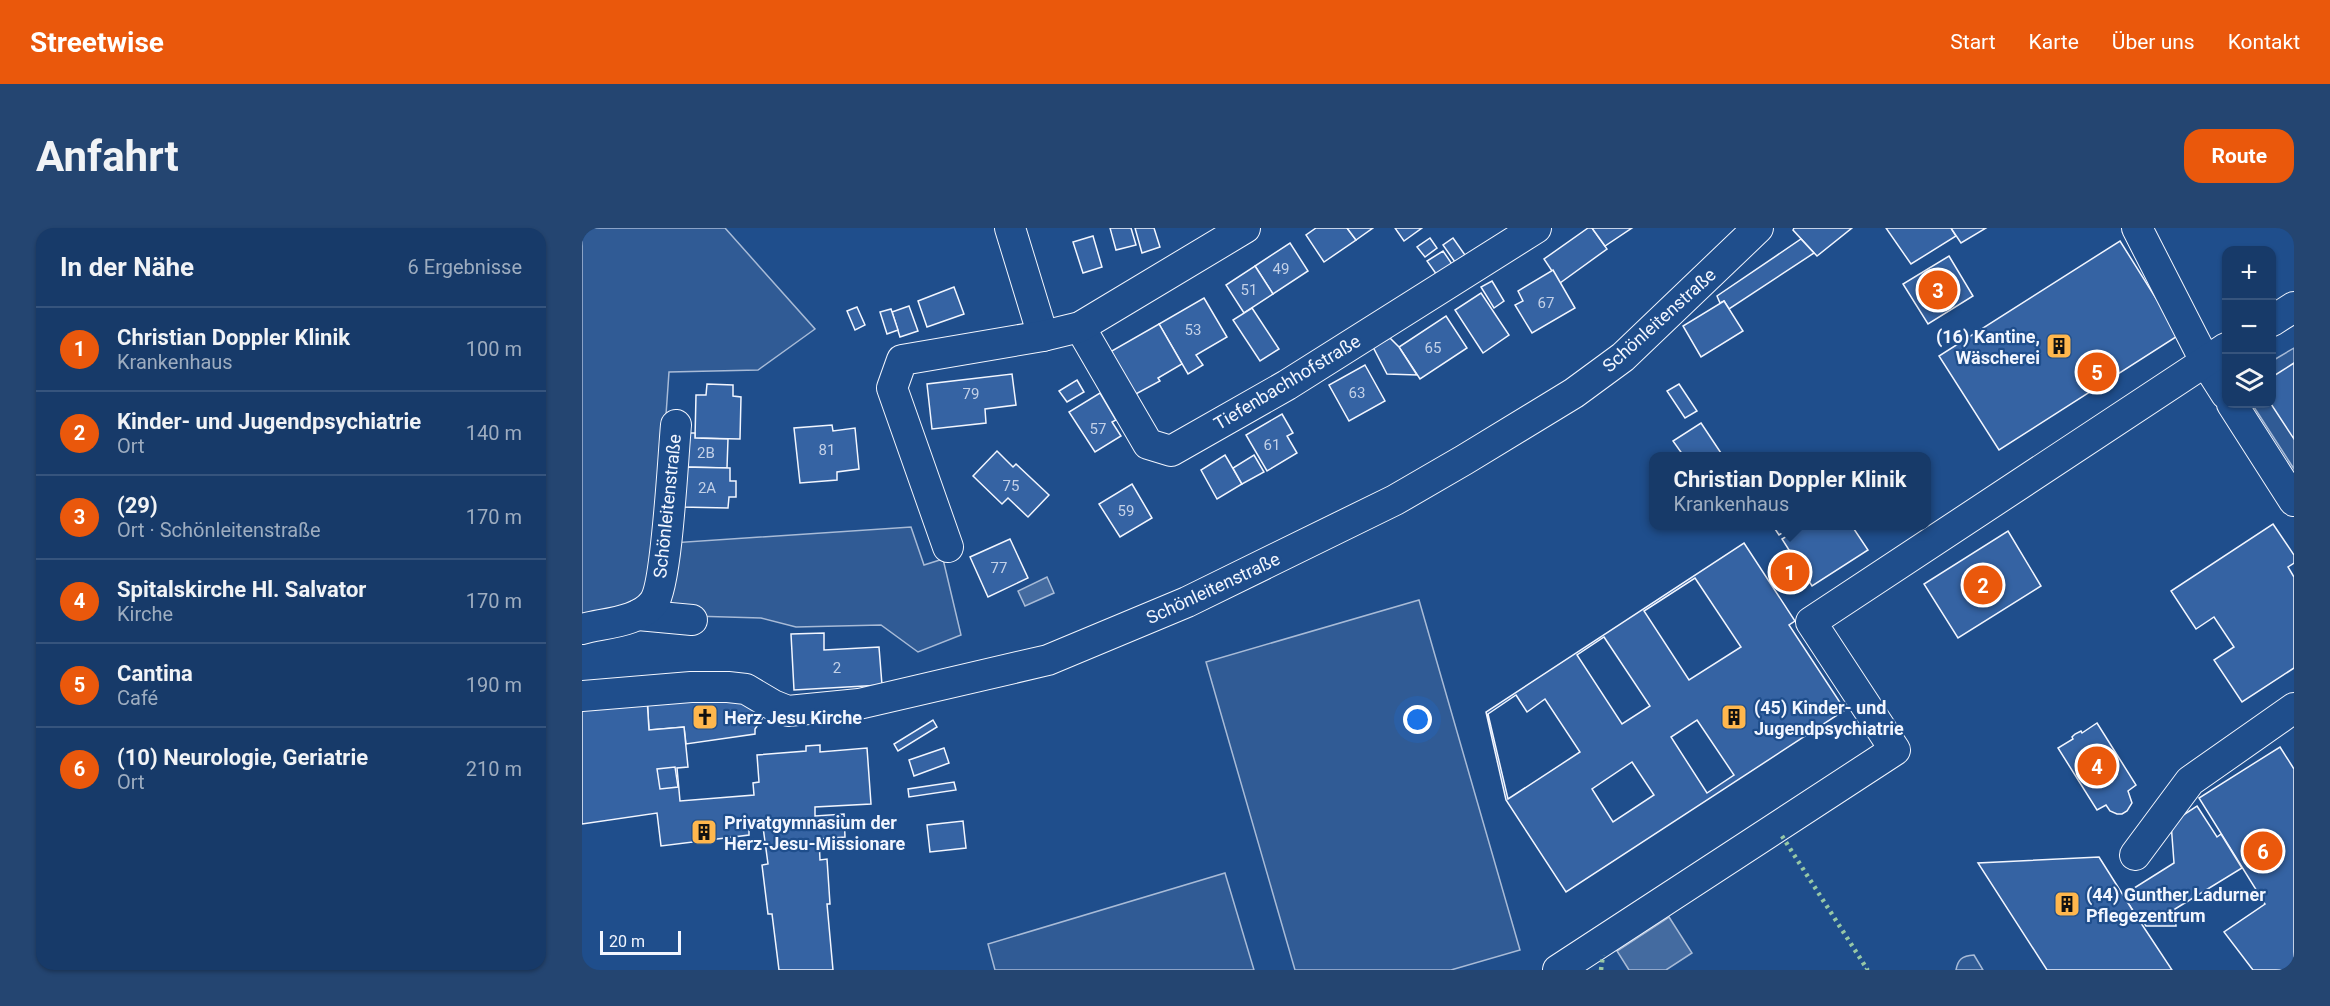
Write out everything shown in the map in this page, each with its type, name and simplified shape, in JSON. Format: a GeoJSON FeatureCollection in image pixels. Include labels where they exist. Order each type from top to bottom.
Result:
{"type":"FeatureCollection","features":[{"type":"Feature","properties":{"kind":"street"},"geometry":{"type":"LineString","coordinates":[[1010,228],[1043,336]]}},
{"type":"Feature","properties":{"kind":"street"},"geometry":{"type":"LineString","coordinates":[[948,547],[892,388],[902,360],[1043,336],[1080,327],[1245,228]]}},
{"type":"Feature","properties":{"kind":"street","name":"Tiefenbachhofstraße"},"geometry":{"type":"LineString","coordinates":[[1080,327],[1148,444],[1171,451],[1287,385],[1536,228]]}},
{"type":"Feature","properties":{"kind":"street","name":"Schönleitenstraße"},"geometry":{"type":"LineString","coordinates":[[582,696],[691,687],[728,687],[746,689],[788,711],[859,704],[1048,660],[1187,602],[1395,500],[1474,454],[1574,393],[1623,357],[1758,228]]}},
{"type":"Feature","properties":{"kind":"street"},"geometry":{"type":"LineString","coordinates":[[2137,228],[2216,354],[2222,378]]}},
{"type":"Feature","properties":{"kind":"street"},"geometry":{"type":"LineString","coordinates":[[2276,318],[2294,307]]}},
{"type":"Feature","properties":{"kind":"street"},"geometry":{"type":"LineString","coordinates":[[1558,970],[1895,750],[1811,622],[2216,354]]}},
{"type":"Feature","properties":{"kind":"street"},"geometry":{"type":"LineString","coordinates":[[2235,408],[2294,501]]}},
{"type":"Feature","properties":{"kind":"street","name":"Schönleitenstraße"},"geometry":{"type":"LineString","coordinates":[[638,615],[654,602],[658,591],[676,425]]}},
{"type":"Feature","properties":{"kind":"street"},"geometry":{"type":"LineString","coordinates":[[582,629],[638,615],[692,620]]}},
{"type":"Feature","properties":{"kind":"street"},"geometry":{"type":"LineString","coordinates":[[2135,855],[2190,781],[2294,708]]}},
{"type":"Feature","properties":{"kind":"shaded area"},"geometry":{"type":"Polygon","coordinates":[[[582,228],[725,228],[815,329],[758,370],[669,372],[657,544],[911,527],[924,565],[943,559],[961,635],[918,652],[881,625],[796,627],[761,618],[692,616],[582,620],[582,228]]]}},
{"type":"Feature","properties":{"kind":"shaded area"},"geometry":{"type":"Polygon","coordinates":[[[2294,348],[2294,469],[2255,408],[2276,408],[2276,359],[2294,348]]]}},
{"type":"Feature","properties":{"kind":"shaded area"},"geometry":{"type":"Polygon","coordinates":[[[1047,577],[1054,593],[1025,606],[1018,591],[1047,577]]]}},
{"type":"Feature","properties":{"kind":"shaded area"},"geometry":{"type":"Polygon","coordinates":[[[1419,600],[1520,950],[1451,970],[1295,970],[1206,662],[1419,600]]]}},
{"type":"Feature","properties":{"kind":"shaded area"},"geometry":{"type":"Polygon","coordinates":[[[1225,873],[1254,970],[995,970],[988,944],[1225,873]]]}},
{"type":"Feature","properties":{"kind":"shaded area"},"geometry":{"type":"Polygon","coordinates":[[[1669,917],[1692,953],[1666,970],[1629,970],[1617,951],[1669,917]]]}},
{"type":"Feature","properties":{"kind":"shaded area"},"geometry":{"type":"Polygon","coordinates":[[[1974,955],[1983,970],[1956,970],[1961,959],[1974,955]]]}},
{"type":"Feature","properties":{"kind":"building"},"geometry":{"type":"Polygon","coordinates":[[[1110,228],[1131,228],[1136,245],[1116,250],[1110,228]]]}},
{"type":"Feature","properties":{"kind":"building"},"geometry":{"type":"Polygon","coordinates":[[[1135,228],[1154,228],[1160,247],[1142,253],[1135,228]]]}},
{"type":"Feature","properties":{"kind":"building"},"geometry":{"type":"Polygon","coordinates":[[[1316,228],[1347,228],[1356,240],[1324,262],[1306,235],[1316,228]]]}},
{"type":"Feature","properties":{"kind":"building"},"geometry":{"type":"Polygon","coordinates":[[[1347,228],[1373,228],[1356,240],[1347,228]]]}},
{"type":"Feature","properties":{"kind":"building"},"geometry":{"type":"Polygon","coordinates":[[[1395,228],[1422,228],[1404,241],[1395,228]]]}},
{"type":"Feature","properties":{"kind":"building"},"geometry":{"type":"Polygon","coordinates":[[[1588,228],[1592,228],[1607,249],[1560,283],[1544,259],[1588,228]]]}},
{"type":"Feature","properties":{"kind":"building"},"geometry":{"type":"Polygon","coordinates":[[[1592,228],[1632,228],[1605,246],[1592,228]]]}},
{"type":"Feature","properties":{"kind":"building"},"geometry":{"type":"Polygon","coordinates":[[[1794,228],[1852,228],[1817,256],[1793,230],[1794,228]]]}},
{"type":"Feature","properties":{"kind":"building"},"geometry":{"type":"Polygon","coordinates":[[[1886,228],[1951,228],[1956,236],[1911,264],[1886,228]]]}},
{"type":"Feature","properties":{"kind":"building"},"geometry":{"type":"Polygon","coordinates":[[[1951,228],[1986,228],[1961,243],[1951,228]]]}},
{"type":"Feature","properties":{"kind":"building"},"geometry":{"type":"Polygon","coordinates":[[[1093,236],[1102,267],[1083,273],[1073,242],[1093,236]]]}},
{"type":"Feature","properties":{"kind":"building"},"geometry":{"type":"Polygon","coordinates":[[[1430,238],[1437,248],[1425,257],[1417,247],[1430,238]]]}},
{"type":"Feature","properties":{"kind":"building"},"geometry":{"type":"Polygon","coordinates":[[[1453,238],[1465,255],[1455,262],[1443,245],[1453,238]]]}},
{"type":"Feature","properties":{"kind":"building"},"geometry":{"type":"Polygon","coordinates":[[[1801,239],[1814,253],[1729,309],[1724,301],[1720,303],[1717,296],[1801,239]]]}},
{"type":"Feature","properties":{"kind":"building","name":"(16) Kantine, Wäscherei"},"geometry":{"type":"Polygon","coordinates":[[[2120,241],[2179,335],[1999,450],[1939,356],[2120,241]]]}},
{"type":"Feature","properties":{"kind":"building"},"geometry":{"type":"Polygon","coordinates":[[[1290,243],[1308,271],[1273,294],[1255,266],[1290,243]]]}},
{"type":"Feature","properties":{"kind":"building"},"geometry":{"type":"Polygon","coordinates":[[[1443,251],[1454,267],[1439,278],[1427,261],[1443,251]]]}},
{"type":"Feature","properties":{"kind":"building"},"geometry":{"type":"Polygon","coordinates":[[[1949,256],[1973,296],[1928,324],[1903,284],[1949,256]]]}},
{"type":"Feature","properties":{"kind":"building"},"geometry":{"type":"Polygon","coordinates":[[[1255,266],[1273,294],[1244,313],[1226,285],[1255,266]]]}},
{"type":"Feature","properties":{"kind":"building"},"geometry":{"type":"Polygon","coordinates":[[[1553,270],[1575,308],[1532,333],[1515,305],[1523,301],[1518,291],[1553,270]]]}},
{"type":"Feature","properties":{"kind":"building"},"geometry":{"type":"Polygon","coordinates":[[[1492,281],[1504,301],[1494,308],[1481,287],[1492,281]]]}},
{"type":"Feature","properties":{"kind":"building"},"geometry":{"type":"Polygon","coordinates":[[[954,287],[964,314],[927,327],[918,301],[954,287]]]}},
{"type":"Feature","properties":{"kind":"building"},"geometry":{"type":"Polygon","coordinates":[[[1481,293],[1509,335],[1483,353],[1455,310],[1481,293]]]}},
{"type":"Feature","properties":{"kind":"building"},"geometry":{"type":"Polygon","coordinates":[[[1204,298],[1227,337],[1196,355],[1203,365],[1188,374],[1159,324],[1204,298]]]}},
{"type":"Feature","properties":{"kind":"building"},"geometry":{"type":"Polygon","coordinates":[[[1724,301],[1743,331],[1701,357],[1683,326],[1724,301]]]}},
{"type":"Feature","properties":{"kind":"building"},"geometry":{"type":"Polygon","coordinates":[[[909,306],[918,331],[900,337],[892,312],[909,306]]]}},
{"type":"Feature","properties":{"kind":"building"},"geometry":{"type":"Polygon","coordinates":[[[857,307],[865,325],[855,330],[847,311],[857,307]]]}},
{"type":"Feature","properties":{"kind":"building"},"geometry":{"type":"Polygon","coordinates":[[[1252,308],[1279,349],[1260,361],[1233,320],[1252,308]]]}},
{"type":"Feature","properties":{"kind":"building"},"geometry":{"type":"Polygon","coordinates":[[[891,309],[898,330],[887,334],[880,312],[891,309]]]}},
{"type":"Feature","properties":{"kind":"building"},"geometry":{"type":"Polygon","coordinates":[[[1446,316],[1467,348],[1420,379],[1399,347],[1446,316]]]}},
{"type":"Feature","properties":{"kind":"building"},"geometry":{"type":"Polygon","coordinates":[[[1159,324],[1182,364],[1158,378],[1160,381],[1134,395],[1110,352],[1159,324]]]}},
{"type":"Feature","properties":{"kind":"building"},"geometry":{"type":"Polygon","coordinates":[[[1390,338],[1399,347],[1417,375],[1387,374],[1373,347],[1390,338]]]}},
{"type":"Feature","properties":{"kind":"building"},"geometry":{"type":"Polygon","coordinates":[[[2294,363],[2294,439],[2274,408],[2276,408],[2276,374],[2294,363]]]}},
{"type":"Feature","properties":{"kind":"building"},"geometry":{"type":"Polygon","coordinates":[[[1365,365],[1385,401],[1349,421],[1329,385],[1365,365]]]}},
{"type":"Feature","properties":{"kind":"building"},"geometry":{"type":"Polygon","coordinates":[[[1012,374],[1016,405],[985,409],[986,423],[932,429],[927,384],[1012,374]]]}},
{"type":"Feature","properties":{"kind":"building"},"geometry":{"type":"Polygon","coordinates":[[[1077,380],[1084,392],[1067,402],[1059,391],[1077,380]]]}},
{"type":"Feature","properties":{"kind":"building"},"geometry":{"type":"Polygon","coordinates":[[[707,384],[733,385],[733,396],[741,397],[740,439],[695,438],[696,395],[706,395],[707,384]]]}},
{"type":"Feature","properties":{"kind":"building"},"geometry":{"type":"Polygon","coordinates":[[[1679,384],[1697,411],[1685,418],[1667,391],[1679,384]]]}},
{"type":"Feature","properties":{"kind":"building"},"geometry":{"type":"Polygon","coordinates":[[[1100,393],[1116,420],[1112,422],[1121,436],[1095,452],[1069,412],[1100,393]]]}},
{"type":"Feature","properties":{"kind":"building"},"geometry":{"type":"Polygon","coordinates":[[[1282,414],[1293,433],[1287,436],[1297,453],[1267,471],[1246,435],[1282,414]]]}},
{"type":"Feature","properties":{"kind":"building"},"geometry":{"type":"Polygon","coordinates":[[[1701,423],[1720,452],[1681,452],[1673,441],[1701,423]]]}},
{"type":"Feature","properties":{"kind":"building"},"geometry":{"type":"Polygon","coordinates":[[[832,425],[833,431],[855,428],[859,469],[837,472],[837,480],[800,483],[794,428],[832,425]]]}},
{"type":"Feature","properties":{"kind":"building"},"geometry":{"type":"Polygon","coordinates":[[[684,433],[695,433],[695,438],[728,439],[727,468],[683,467],[684,433]]]}},
{"type":"Feature","properties":{"kind":"building"},"geometry":{"type":"Polygon","coordinates":[[[997,451],[1013,467],[1016,464],[1049,495],[1028,517],[1008,498],[1002,504],[973,476],[997,451]]]}},
{"type":"Feature","properties":{"kind":"building"},"geometry":{"type":"Polygon","coordinates":[[[1225,455],[1242,484],[1217,499],[1201,470],[1225,455]]]}},
{"type":"Feature","properties":{"kind":"building"},"geometry":{"type":"Polygon","coordinates":[[[1254,455],[1264,472],[1242,484],[1233,468],[1254,455]]]}},
{"type":"Feature","properties":{"kind":"building"},"geometry":{"type":"Polygon","coordinates":[[[683,467],[730,468],[730,481],[736,481],[736,497],[729,497],[728,508],[681,507],[683,467]]]}},
{"type":"Feature","properties":{"kind":"building"},"geometry":{"type":"Polygon","coordinates":[[[1132,484],[1152,518],[1120,537],[1099,504],[1132,484]]]}},
{"type":"Feature","properties":{"kind":"building"},"geometry":{"type":"Polygon","coordinates":[[[2273,524],[2294,555],[2294,563],[2288,567],[2294,577],[2294,668],[2242,702],[2214,660],[2234,647],[2214,617],[2196,629],[2171,591],[2273,524]]]}},
{"type":"Feature","properties":{"kind":"building"},"geometry":{"type":"Polygon","coordinates":[[[1776,530],[1787,530],[1779,535],[1776,530]]]}},
{"type":"Feature","properties":{"kind":"building"},"geometry":{"type":"Polygon","coordinates":[[[1797,530],[1855,530],[1868,550],[1812,586],[1782,539],[1797,530]]]}},
{"type":"Feature","properties":{"kind":"building"},"geometry":{"type":"Polygon","coordinates":[[[2008,531],[2041,586],[1958,638],[1924,584],[2008,531]]]}},
{"type":"Feature","properties":{"kind":"building"},"geometry":{"type":"Polygon","coordinates":[[[1010,539],[1028,578],[988,597],[970,557],[1010,539]]]}},
{"type":"Feature","properties":{"kind":"building","name":"(45) Kinder- und Jugendpsychiatrie"},"geometry":{"type":"Polygon","coordinates":[[[1744,543],[1795,621],[1789,625],[1845,710],[1566,892],[1506,800],[1486,712],[1744,543]],[[1695,578],[1644,611],[1689,680],[1741,647],[1695,578]],[[1604,637],[1577,655],[1622,724],[1650,706],[1604,637]],[[1516,695],[1488,714],[1508,799],[1580,752],[1545,699],[1527,712],[1516,695]],[[1697,720],[1671,737],[1707,793],[1734,775],[1697,720]],[[1632,762],[1592,789],[1613,822],[1654,795],[1632,762]]]}},
{"type":"Feature","properties":{"kind":"building"},"geometry":{"type":"Polygon","coordinates":[[[824,633],[824,650],[879,647],[882,685],[794,690],[791,634],[824,633]]]}},
{"type":"Feature","properties":{"kind":"building","name":"Herz Jesu Kirche"},"geometry":{"type":"Polygon","coordinates":[[[647,695],[758,703],[763,714],[755,729],[755,734],[686,744],[684,727],[649,730],[647,695]]]}},
{"type":"Feature","properties":{"kind":"building","name":"Privatgymnasium der Herz-Jesu-Missionare"},"geometry":{"type":"Polygon","coordinates":[[[647,698],[649,730],[684,727],[688,767],[677,768],[680,801],[754,795],[753,783],[759,782],[757,755],[806,751],[806,746],[820,745],[820,752],[867,748],[871,804],[815,807],[815,816],[844,814],[845,837],[819,839],[820,860],[827,859],[830,904],[827,904],[833,970],[779,970],[772,914],[768,914],[762,865],[768,864],[763,827],[749,828],[749,835],[661,846],[657,813],[582,824],[582,704],[647,698]]]}},
{"type":"Feature","properties":{"kind":"building"},"geometry":{"type":"Polygon","coordinates":[[[933,720],[937,727],[898,751],[894,744],[933,720]]]}},
{"type":"Feature","properties":{"kind":"building"},"geometry":{"type":"Polygon","coordinates":[[[2097,723],[2136,785],[2128,791],[2132,803],[2122,814],[2110,811],[2106,805],[2097,810],[2058,748],[2073,739],[2075,734],[2081,731],[2082,733],[2097,723]]]}},
{"type":"Feature","properties":{"kind":"building"},"geometry":{"type":"Polygon","coordinates":[[[2280,747],[2294,769],[2294,970],[2253,970],[2224,932],[2265,904],[2199,798],[2280,747]]]}},
{"type":"Feature","properties":{"kind":"building"},"geometry":{"type":"Polygon","coordinates":[[[944,748],[949,763],[914,776],[909,760],[944,748]]]}},
{"type":"Feature","properties":{"kind":"building"},"geometry":{"type":"Polygon","coordinates":[[[675,767],[678,787],[660,789],[657,769],[675,767]]]}},
{"type":"Feature","properties":{"kind":"building"},"geometry":{"type":"Polygon","coordinates":[[[954,782],[956,790],[909,797],[908,789],[954,782]]]}},
{"type":"Feature","properties":{"kind":"building"},"geometry":{"type":"Polygon","coordinates":[[[2197,806],[2217,837],[2221,834],[2242,868],[2175,909],[2176,926],[2146,926],[2123,895],[2174,863],[2171,823],[2197,806]]]}},
{"type":"Feature","properties":{"kind":"building"},"geometry":{"type":"Polygon","coordinates":[[[963,821],[966,848],[930,852],[927,825],[963,821]]]}},
{"type":"Feature","properties":{"kind":"building","name":"(44) Gunther Ladurner Pflegezentrum"},"geometry":{"type":"Polygon","coordinates":[[[2099,857],[2172,970],[2047,970],[1978,863],[2099,857]]]}},
{"type":"Feature","properties":{"kind":"hedge"},"geometry":{"type":"LineString","coordinates":[[1782,836],[1866,970]]}},
{"type":"Feature","properties":{"kind":"hedge"},"geometry":{"type":"LineString","coordinates":[[1601,970],[1603,955]]}},
{"type":"Feature","properties":{"kind":"place","name":"(29)"},"geometry":{"type":"Point","coordinates":[1938,290]}},
{"type":"Feature","properties":{"kind":"place","name":"(16) Kantine, Wäscherei"},"geometry":{"type":"Point","coordinates":[2059,346]}},
{"type":"Feature","properties":{"kind":"place","name":"Cantina"},"geometry":{"type":"Point","coordinates":[2097,372]}},
{"type":"Feature","properties":{"kind":"place","name":"Christian Doppler Klinik"},"geometry":{"type":"Point","coordinates":[1790,572]}},
{"type":"Feature","properties":{"kind":"place","name":"Kinder- und Jugendpsychiatrie"},"geometry":{"type":"Point","coordinates":[1983,585]}},
{"type":"Feature","properties":{"kind":"place","name":"Herz Jesu Kirche"},"geometry":{"type":"Point","coordinates":[705,717]}},
{"type":"Feature","properties":{"kind":"place","name":"(45) Kinder- und Jugendpsychiatrie"},"geometry":{"type":"Point","coordinates":[1734,717]}},
{"type":"Feature","properties":{"kind":"place","name":"Spitalskirche Hl. Salvator"},"geometry":{"type":"Point","coordinates":[2097,766]}},
{"type":"Feature","properties":{"kind":"place","name":"Privatgymnasium der Herz-Jesu-Missionare"},"geometry":{"type":"Point","coordinates":[704,832]}},
{"type":"Feature","properties":{"kind":"place","name":"(10) Neurologie, Geriatrie"},"geometry":{"type":"Point","coordinates":[2263,851]}},
{"type":"Feature","properties":{"kind":"place","name":"(44) Gunther Ladurner Pflegezentrum"},"geometry":{"type":"Point","coordinates":[2067,904]}}]}
